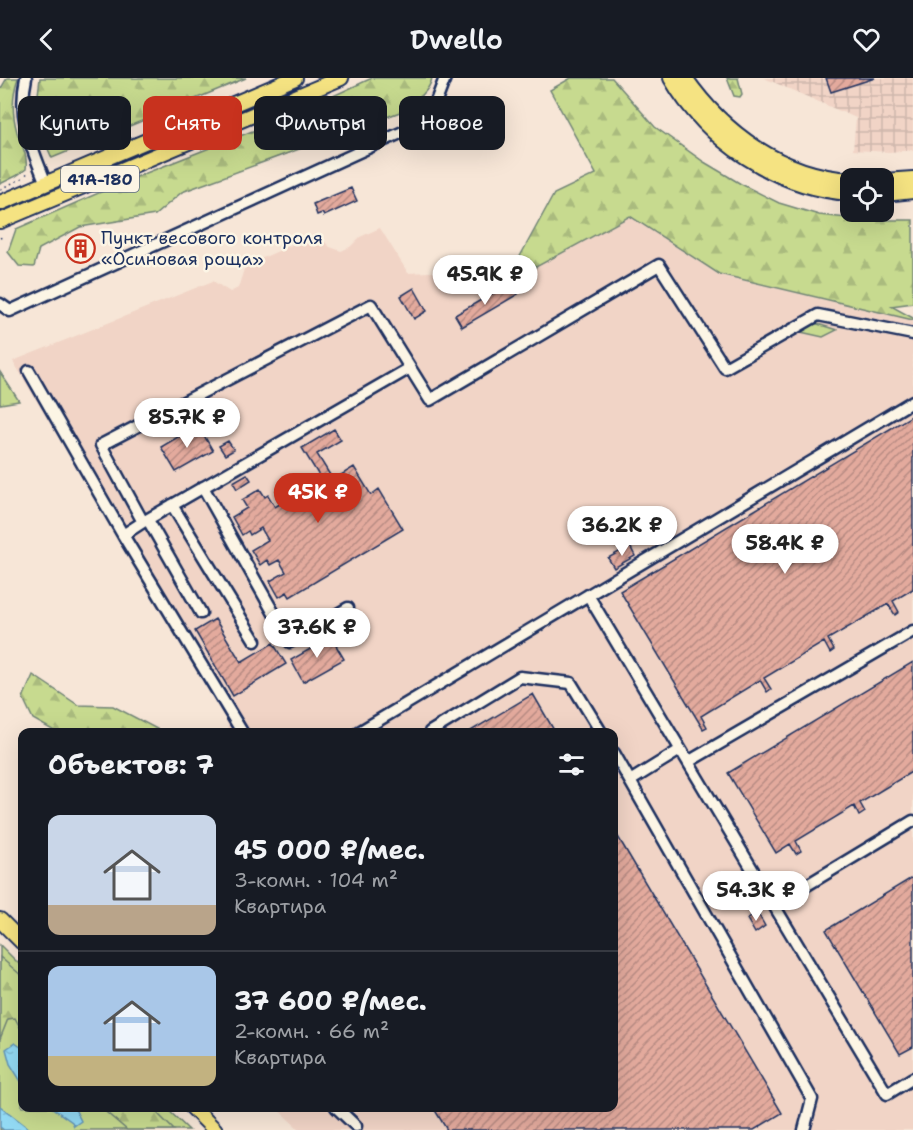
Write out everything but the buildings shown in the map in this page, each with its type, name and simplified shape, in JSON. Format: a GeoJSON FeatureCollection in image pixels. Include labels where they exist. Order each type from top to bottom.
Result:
{"type":"FeatureCollection","features":[{"type":"Feature","properties":{"kind":"main road","name":"41А-180"},"geometry":{"type":"LineString","coordinates":[[0,203],[295,78]]}},
{"type":"Feature","properties":{"kind":"main road","name":"41А-180"},"geometry":{"type":"LineString","coordinates":[[0,222],[341,78]]}},
{"type":"Feature","properties":{"kind":"main road"},"geometry":{"type":"LineString","coordinates":[[671,78],[708,126],[744,155],[778,175],[818,188],[840,191]]}},
{"type":"Feature","properties":{"kind":"main road"},"geometry":{"type":"LineString","coordinates":[[685,78],[717,118],[750,145],[799,170],[840,178]]}},
{"type":"Feature","properties":{"kind":"main road"},"geometry":{"type":"LineString","coordinates":[[894,180],[913,179]]}},
{"type":"Feature","properties":{"kind":"main road"},"geometry":{"type":"LineString","coordinates":[[894,193],[913,191]]}},
{"type":"Feature","properties":{"kind":"main road"},"geometry":{"type":"LineString","coordinates":[[0,920],[18,935]]}},
{"type":"Feature","properties":{"kind":"main road"},"geometry":{"type":"LineString","coordinates":[[197,1112],[215,1130]]}},
{"type":"Feature","properties":{"kind":"street"},"geometry":{"type":"LineString","coordinates":[[26,78],[22,96],[24,123],[46,184]]}},
{"type":"Feature","properties":{"kind":"street"},"geometry":{"type":"LineString","coordinates":[[0,304],[10,311],[429,120],[445,78]]}},
{"type":"Feature","properties":{"kind":"street"},"geometry":{"type":"LineString","coordinates":[[201,613],[100,445],[370,305],[430,400],[659,265],[725,368],[818,315],[913,334]]}},
{"type":"Feature","properties":{"kind":"street"},"geometry":{"type":"LineString","coordinates":[[123,535],[202,486],[410,368]]}},
{"type":"Feature","properties":{"kind":"street"},"geometry":{"type":"LineString","coordinates":[[29,371],[123,535],[240,728]]}},
{"type":"Feature","properties":{"kind":"street"},"geometry":{"type":"LineString","coordinates":[[366,728],[913,401]]}},
{"type":"Feature","properties":{"kind":"street"},"geometry":{"type":"LineString","coordinates":[[202,486],[291,642],[348,608]]}},
{"type":"Feature","properties":{"kind":"street"},"geometry":{"type":"LineString","coordinates":[[172,505],[255,640]]}},
{"type":"Feature","properties":{"kind":"street"},"geometry":{"type":"LineString","coordinates":[[588,595],[887,1094],[913,1077]]}},
{"type":"Feature","properties":{"kind":"street"},"geometry":{"type":"LineString","coordinates":[[688,762],[913,630]]}},
{"type":"Feature","properties":{"kind":"street"},"geometry":{"type":"LineString","coordinates":[[437,728],[520,677],[571,683],[599,728]]}},
{"type":"Feature","properties":{"kind":"street"},"geometry":{"type":"LineString","coordinates":[[630,781],[680,750]]}},
{"type":"Feature","properties":{"kind":"street"},"geometry":{"type":"LineString","coordinates":[[618,760],[812,1099],[804,1130]]}},
{"type":"Feature","properties":{"kind":"street"},"geometry":{"type":"LineString","coordinates":[[774,905],[913,821]]}},
{"type":"Feature","properties":{"kind":"street"},"geometry":{"type":"LineString","coordinates":[[748,900],[764,890]]}},
{"type":"Feature","properties":{"kind":"street"},"geometry":{"type":"LineString","coordinates":[[341,1112],[356,1126]]}},
{"type":"Feature","properties":{"kind":"path"},"geometry":{"type":"LineString","coordinates":[[0,189],[40,167]]}},
{"type":"Feature","properties":{"kind":"path"},"geometry":{"type":"LineString","coordinates":[[0,238],[4,236]]}},
{"type":"Feature","properties":{"kind":"shaded area"},"geometry":{"type":"Polygon","coordinates":[[[764,78],[913,78],[913,150],[889,152],[853,150],[856,118],[764,78]]]}},
{"type":"Feature","properties":{"kind":"shaded area"},"geometry":{"type":"Polygon","coordinates":[[[630,216],[719,275],[913,320],[913,1130],[300,1130],[280,1112],[618,1112],[618,728],[228,728],[227,722],[13,361],[213,281],[230,292],[238,288],[245,266],[316,234],[330,247],[341,251],[350,247],[360,237],[380,228],[408,273],[536,267],[630,216]]]}},
{"type":"Feature","properties":{"kind":"green space"},"geometry":{"type":"Polygon","coordinates":[[[7,78],[18,78],[14,98],[14,118],[18,135],[18,150],[24,150],[26,169],[0,184],[0,90],[7,78]]]}},
{"type":"Feature","properties":{"kind":"green space"},"geometry":{"type":"Polygon","coordinates":[[[40,78],[246,78],[202,96],[143,96],[143,120],[131,125],[131,96],[38,96],[40,78]]]}},
{"type":"Feature","properties":{"kind":"green space"},"geometry":{"type":"Polygon","coordinates":[[[372,78],[432,78],[421,96],[399,96],[399,112],[387,117],[387,96],[333,96],[372,78]]]}},
{"type":"Feature","properties":{"kind":"green space"},"geometry":{"type":"Polygon","coordinates":[[[571,78],[612,78],[655,127],[704,162],[779,203],[819,215],[840,217],[840,222],[913,220],[913,303],[891,306],[913,320],[719,274],[630,216],[536,267],[518,260],[554,194],[596,174],[550,90],[571,78]]]}},
{"type":"Feature","properties":{"kind":"green space"},"geometry":{"type":"Polygon","coordinates":[[[727,78],[738,78],[742,94],[740,97],[734,96],[727,78]]]}},
{"type":"Feature","properties":{"kind":"green space"},"geometry":{"type":"Polygon","coordinates":[[[254,130],[254,150],[296,150],[182,192],[155,215],[80,227],[39,249],[34,267],[19,266],[8,252],[16,229],[204,150],[242,150],[242,135],[254,130]]]}},
{"type":"Feature","properties":{"kind":"green space"},"geometry":{"type":"Polygon","coordinates":[[[48,150],[71,150],[52,158],[48,150]]]}},
{"type":"Feature","properties":{"kind":"green space"},"geometry":{"type":"Polygon","coordinates":[[[811,322],[837,330],[823,337],[801,332],[799,328],[811,322]]]}},
{"type":"Feature","properties":{"kind":"green space"},"geometry":{"type":"Polygon","coordinates":[[[0,372],[19,401],[0,404],[0,372]]]}},
{"type":"Feature","properties":{"kind":"green space"},"geometry":{"type":"Polygon","coordinates":[[[33,675],[78,705],[113,706],[155,728],[49,728],[33,719],[23,698],[33,675]]]}},
{"type":"Feature","properties":{"kind":"green space"},"geometry":{"type":"Polygon","coordinates":[[[0,945],[18,963],[18,1112],[170,1112],[189,1130],[0,1130],[0,945]]]}},
{"type":"Feature","properties":{"kind":"green space"},"geometry":{"type":"Polygon","coordinates":[[[0,957],[18,973],[18,1024],[15,1018],[8,1019],[0,1039],[0,957]]]}},
{"type":"Feature","properties":{"kind":"green space"},"geometry":{"type":"Polygon","coordinates":[[[106,1112],[156,1112],[174,1130],[127,1130],[106,1112]]]}},
{"type":"Feature","properties":{"kind":"water"},"geometry":{"type":"Polygon","coordinates":[[[15,1043],[18,1045],[18,1077],[10,1064],[6,1049],[15,1043]]]}},
{"type":"Feature","properties":{"kind":"water"},"geometry":{"type":"Polygon","coordinates":[[[0,1106],[31,1130],[4,1130],[0,1127],[0,1106]]]}},
{"type":"Feature","properties":{"kind":"water"},"geometry":{"type":"Polygon","coordinates":[[[58,1112],[76,1112],[81,1121],[74,1126],[58,1112]]]}},
{"type":"Feature","properties":{"kind":"place","name":"Пункт весового контроля «Осиновая роща»"},"geometry":{"type":"Point","coordinates":[80,248]}}]}
